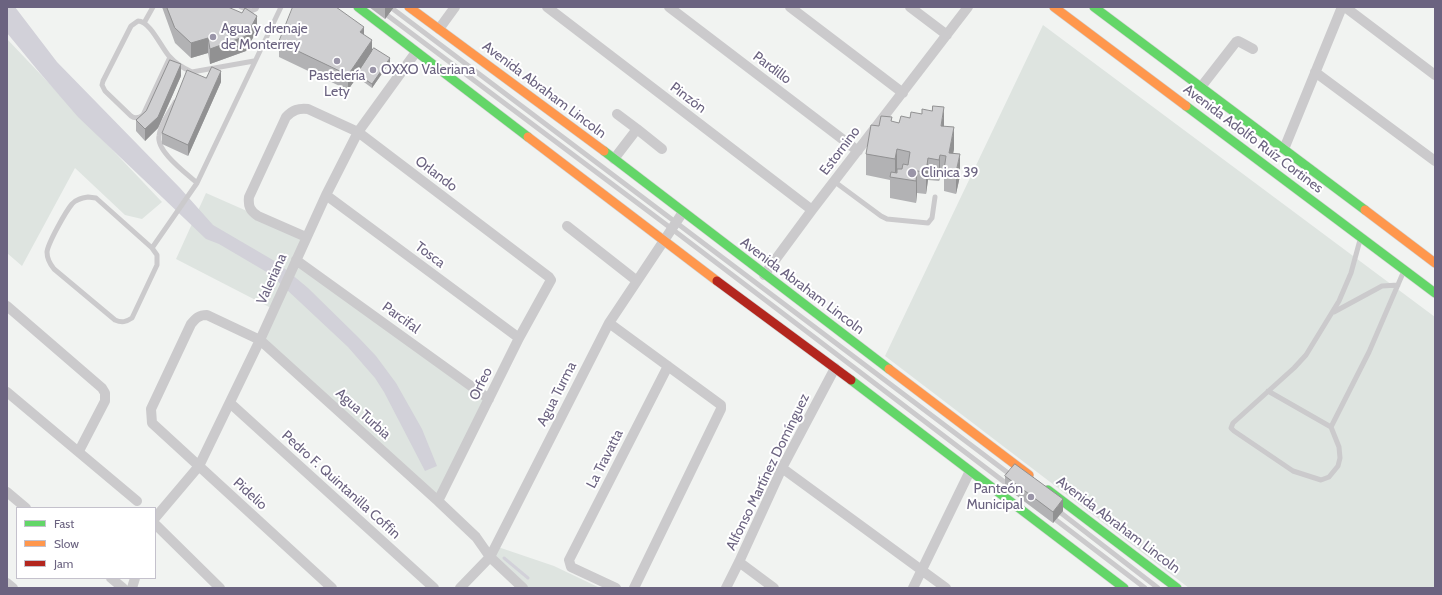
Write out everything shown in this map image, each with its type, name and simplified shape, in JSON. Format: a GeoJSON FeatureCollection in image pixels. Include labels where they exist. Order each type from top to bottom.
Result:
{"type":"FeatureCollection","features":[{"type":"Feature","properties":{"kind":"main road"},"geometry":{"type":"LineString","coordinates":[[358,7],[664,241],[835,368],[1124,588]]}},
{"type":"Feature","properties":{"kind":"main road","name":"Avenida Abraham Lincoln"},"geometry":{"type":"LineString","coordinates":[[410,7],[614,159],[764,275],[1177,588]]}},
{"type":"Feature","properties":{"kind":"main road","name":"Avenida Adolfo Ruíz Cortines"},"geometry":{"type":"LineString","coordinates":[[1054,7],[1435,293]]}},
{"type":"Feature","properties":{"kind":"main road","name":"Avenida Adolfo Ruíz Cortines"},"geometry":{"type":"LineString","coordinates":[[1094,7],[1435,263]]}},
{"type":"Feature","properties":{"kind":"street"},"geometry":{"type":"LineString","coordinates":[[439,29],[455,7]]}},
{"type":"Feature","properties":{"kind":"street","name":"Pinzón"},"geometry":{"type":"LineString","coordinates":[[547,7],[812,210]]}},
{"type":"Feature","properties":{"kind":"street","name":"Pardillo"},"geometry":{"type":"LineString","coordinates":[[669,7],[858,151]]}},
{"type":"Feature","properties":{"kind":"street"},"geometry":{"type":"LineString","coordinates":[[790,7],[903,92]]}},
{"type":"Feature","properties":{"kind":"street"},"geometry":{"type":"LineString","coordinates":[[910,7],[947,35]]}},
{"type":"Feature","properties":{"kind":"street","name":"Estornino"},"geometry":{"type":"LineString","coordinates":[[764,275],[968,7]]}},
{"type":"Feature","properties":{"kind":"street"},"geometry":{"type":"LineString","coordinates":[[1284,149],[1315,72],[1344,7],[1435,76]]}},
{"type":"Feature","properties":{"kind":"street"},"geometry":{"type":"LineString","coordinates":[[1201,87],[1238,41],[1253,49]]}},
{"type":"Feature","properties":{"kind":"street","name":"Valeriana"},"geometry":{"type":"LineString","coordinates":[[156,517],[199,466],[260,340],[306,237],[358,132],[416,52]]}},
{"type":"Feature","properties":{"kind":"street"},"geometry":{"type":"LineString","coordinates":[[1315,72],[1435,161]]}},
{"type":"Feature","properties":{"kind":"street","name":"Orlando"},"geometry":{"type":"LineString","coordinates":[[306,237],[258,216],[253,213],[248,203],[249,197],[286,117],[296,109],[308,109],[358,132],[551,280]]}},
{"type":"Feature","properties":{"kind":"street"},"geometry":{"type":"LineString","coordinates":[[617,114],[662,149]]}},
{"type":"Feature","properties":{"kind":"street"},"geometry":{"type":"LineString","coordinates":[[614,159],[637,129]]}},
{"type":"Feature","properties":{"kind":"street","name":"Tosca"},"geometry":{"type":"LineString","coordinates":[[326,195],[519,338]]}},
{"type":"Feature","properties":{"kind":"street","name":"Agua Turma"},"geometry":{"type":"LineString","coordinates":[[460,588],[490,557],[609,323],[683,212]]}},
{"type":"Feature","properties":{"kind":"street"},"geometry":{"type":"LineString","coordinates":[[567,226],[637,281]]}},
{"type":"Feature","properties":{"kind":"street","name":"Parcifal"},"geometry":{"type":"LineString","coordinates":[[296,260],[489,399]]}},
{"type":"Feature","properties":{"kind":"street","name":"Orfeo"},"geometry":{"type":"LineString","coordinates":[[438,501],[519,338],[551,280]]}},
{"type":"Feature","properties":{"kind":"street"},"geometry":{"type":"LineString","coordinates":[[7,306],[102,388],[105,393],[105,401],[79,451]]}},
{"type":"Feature","properties":{"kind":"street","name":"Agua Turbia"},"geometry":{"type":"LineString","coordinates":[[151,419],[151,409],[191,324],[202,315],[207,315],[260,340],[438,501],[476,537],[490,557],[523,588]]}},
{"type":"Feature","properties":{"kind":"street"},"geometry":{"type":"LineString","coordinates":[[609,323],[721,405],[721,409],[634,588]]}},
{"type":"Feature","properties":{"kind":"street","name":"La Travatta"},"geometry":{"type":"LineString","coordinates":[[616,588],[571,567],[569,560],[668,366]]}},
{"type":"Feature","properties":{"kind":"street","name":"Alfonso Martínez Domínguez"},"geometry":{"type":"LineString","coordinates":[[726,588],[782,468],[835,368]]}},
{"type":"Feature","properties":{"kind":"street"},"geometry":{"type":"LineString","coordinates":[[7,392],[138,501]]}},
{"type":"Feature","properties":{"kind":"street","name":"Pedro F. Quintanilla Coffin"},"geometry":{"type":"LineString","coordinates":[[230,403],[434,588]]}},
{"type":"Feature","properties":{"kind":"street","name":"Pidelio"},"geometry":{"type":"LineString","coordinates":[[151,419],[155,427],[332,588]]}},
{"type":"Feature","properties":{"kind":"street"},"geometry":{"type":"LineString","coordinates":[[782,468],[946,588]]}},
{"type":"Feature","properties":{"kind":"street"},"geometry":{"type":"LineString","coordinates":[[913,588],[970,471]]}},
{"type":"Feature","properties":{"kind":"street"},"geometry":{"type":"LineString","coordinates":[[7,492],[25,507]]}},
{"type":"Feature","properties":{"kind":"street"},"geometry":{"type":"LineString","coordinates":[[156,525],[220,588]]}},
{"type":"Feature","properties":{"kind":"street"},"geometry":{"type":"LineString","coordinates":[[739,562],[774,588]]}},
{"type":"Feature","properties":{"kind":"street"},"geometry":{"type":"LineString","coordinates":[[112,579],[123,588]]}},
{"type":"Feature","properties":{"kind":"street"},"geometry":{"type":"LineString","coordinates":[[7,583],[13,588]]}},
{"type":"Feature","properties":{"kind":"lane"},"geometry":{"type":"LineString","coordinates":[[144,23],[153,7]]}},
{"type":"Feature","properties":{"kind":"lane"},"geometry":{"type":"LineString","coordinates":[[241,7],[251,11],[257,7]]}},
{"type":"Feature","properties":{"kind":"lane"},"geometry":{"type":"LineString","coordinates":[[152,248],[197,183],[281,7]]}},
{"type":"Feature","properties":{"kind":"lane"},"geometry":{"type":"LineString","coordinates":[[393,9],[1008,484]]}},
{"type":"Feature","properties":{"kind":"lane"},"geometry":{"type":"LineString","coordinates":[[387,16],[1013,477]]}},
{"type":"Feature","properties":{"kind":"lane"},"geometry":{"type":"LineString","coordinates":[[170,57],[141,117],[135,118],[131,116],[103,88],[103,81],[131,26],[138,21],[144,23],[170,57],[184,69],[192,72],[254,61]]}},
{"type":"Feature","properties":{"kind":"lane"},"geometry":{"type":"LineString","coordinates":[[188,78],[192,72]]}},
{"type":"Feature","properties":{"kind":"lane"},"geometry":{"type":"LineString","coordinates":[[177,98],[162,126],[158,140],[160,147],[166,154],[197,183]]}},
{"type":"Feature","properties":{"kind":"lane"},"geometry":{"type":"LineString","coordinates":[[835,182],[887,219],[928,223],[932,218],[935,197]]}},
{"type":"Feature","properties":{"kind":"lane"},"geometry":{"type":"LineString","coordinates":[[88,196],[96,198],[152,248],[157,255],[157,265],[132,318],[121,323],[115,320],[54,269],[49,262],[47,252],[49,244],[72,204],[80,198],[88,196]]}},
{"type":"Feature","properties":{"kind":"lane"},"geometry":{"type":"LineString","coordinates":[[1268,391],[1331,427],[1339,447],[1340,458],[1338,466],[1329,477],[1321,480],[1293,472],[1231,428],[1233,423],[1268,391],[1294,368],[1306,355],[1339,301],[1351,273],[1360,237]]}},
{"type":"Feature","properties":{"kind":"lane"},"geometry":{"type":"LineString","coordinates":[[1331,427],[1369,352],[1404,270]]}},
{"type":"Feature","properties":{"kind":"lane"},"geometry":{"type":"LineString","coordinates":[[1332,313],[1382,286],[1398,284]]}},
{"type":"Feature","properties":{"kind":"lane"},"geometry":{"type":"LineString","coordinates":[[1060,513],[1158,588]]}},
{"type":"Feature","properties":{"kind":"lane"},"geometry":{"type":"LineString","coordinates":[[1056,520],[1145,588]]}},
{"type":"Feature","properties":{"kind":"shaded area"},"geometry":{"type":"Polygon","coordinates":[[[7,7],[15,7],[57,62],[180,188],[213,225],[278,263],[308,288],[376,356],[396,383],[422,429],[437,466],[425,471],[384,392],[375,378],[348,347],[270,274],[219,244],[206,239],[78,117],[7,33],[7,7]]]}},
{"type":"Feature","properties":{"kind":"shaded area"},"geometry":{"type":"Polygon","coordinates":[[[1043,25],[1435,317],[1435,588],[1189,588],[885,356],[1043,25]]]}},
{"type":"Feature","properties":{"kind":"shaded area"},"geometry":{"type":"Polygon","coordinates":[[[7,39],[162,202],[142,219],[125,215],[75,168],[22,266],[7,253],[7,39]]]}},
{"type":"Feature","properties":{"kind":"shaded area"},"geometry":{"type":"Polygon","coordinates":[[[206,193],[306,237],[296,260],[489,399],[438,501],[260,340],[273,309],[176,259],[206,193]]]}},
{"type":"Feature","properties":{"kind":"shaded area"},"geometry":{"type":"Polygon","coordinates":[[[498,547],[554,566],[600,588],[523,588],[490,557],[498,547]]]}},
{"type":"Feature","properties":{"kind":"building","name":"Agua y drenaje de Monterrey"},"geometry":{"type":"Polygon","coordinates":[[[167,7],[228,7],[242,13],[245,8],[257,16],[246,36],[210,49],[208,38],[191,43],[175,28],[167,7]]]}},
{"type":"Feature","properties":{"kind":"building"},"geometry":{"type":"Polygon","coordinates":[[[293,7],[336,7],[364,27],[360,32],[372,40],[348,75],[279,42],[293,7]]]}},
{"type":"Feature","properties":{"kind":"building","name":"OXXO Valeriana"},"geometry":{"type":"Polygon","coordinates":[[[374,48],[390,58],[372,84],[357,74],[374,48]]]}},
{"type":"Feature","properties":{"kind":"building"},"geometry":{"type":"Polygon","coordinates":[[[170,60],[181,64],[158,117],[145,129],[136,120],[146,111],[170,60]]]}},
{"type":"Feature","properties":{"kind":"building"},"geometry":{"type":"Polygon","coordinates":[[[212,67],[221,71],[188,145],[162,133],[187,70],[206,78],[212,67]]]}},
{"type":"Feature","properties":{"kind":"building"},"geometry":{"type":"Polygon","coordinates":[[[933,106],[944,107],[941,126],[954,127],[949,153],[960,154],[956,172],[944,170],[946,156],[940,155],[939,160],[928,158],[926,172],[917,171],[916,181],[890,177],[891,172],[897,173],[897,169],[902,169],[903,164],[908,165],[910,152],[897,149],[895,159],[866,154],[871,125],[879,126],[881,116],[892,117],[891,121],[899,123],[901,116],[910,118],[911,112],[922,114],[922,109],[932,111],[933,106]]]}},
{"type":"Feature","properties":{"kind":"building"},"geometry":{"type":"Polygon","coordinates":[[[1015,464],[1063,499],[1053,512],[1005,476],[1015,464]]]}},
{"type":"Feature","properties":{"kind":"waterway"},"geometry":{"type":"LineString","coordinates":[[504,558],[528,578]]}},
{"type":"Feature","properties":{"kind":"traffic: fast"},"geometry":{"type":"LineString","coordinates":[[358,7],[528,137]]}},
{"type":"Feature","properties":{"kind":"traffic: fast"},"geometry":{"type":"LineString","coordinates":[[1094,7],[1365,210]]}},
{"type":"Feature","properties":{"kind":"traffic: fast"},"geometry":{"type":"LineString","coordinates":[[1186,106],[1435,293]]}},
{"type":"Feature","properties":{"kind":"traffic: fast"},"geometry":{"type":"LineString","coordinates":[[604,151],[889,369]]}},
{"type":"Feature","properties":{"kind":"traffic: fast"},"geometry":{"type":"LineString","coordinates":[[851,380],[1124,588]]}},
{"type":"Feature","properties":{"kind":"traffic: fast"},"geometry":{"type":"LineString","coordinates":[[1048,490],[1177,588]]}},
{"type":"Feature","properties":{"kind":"traffic: slow"},"geometry":{"type":"LineString","coordinates":[[409,7],[604,151]]}},
{"type":"Feature","properties":{"kind":"traffic: slow"},"geometry":{"type":"LineString","coordinates":[[1054,7],[1186,106]]}},
{"type":"Feature","properties":{"kind":"traffic: slow"},"geometry":{"type":"LineString","coordinates":[[528,137],[717,281]]}},
{"type":"Feature","properties":{"kind":"traffic: slow"},"geometry":{"type":"LineString","coordinates":[[1365,210],[1435,263]]}},
{"type":"Feature","properties":{"kind":"traffic: slow"},"geometry":{"type":"LineString","coordinates":[[889,369],[1029,475]]}},
{"type":"Feature","properties":{"kind":"traffic: jam"},"geometry":{"type":"LineString","coordinates":[[717,281],[851,380]]}},
{"type":"Feature","properties":{"kind":"place","name":"Agua y drenaje de Monterrey"},"geometry":{"type":"Point","coordinates":[213,37]}},
{"type":"Feature","properties":{"kind":"place","name":"Pastelería Lety"},"geometry":{"type":"Point","coordinates":[337,61]}},
{"type":"Feature","properties":{"kind":"place","name":"OXXO Valeriana"},"geometry":{"type":"Point","coordinates":[373,70]}},
{"type":"Feature","properties":{"kind":"place","name":"Clinica 39"},"geometry":{"type":"Point","coordinates":[912,173]}},
{"type":"Feature","properties":{"kind":"place","name":"Panteón Municipal"},"geometry":{"type":"Point","coordinates":[1031,497]}}]}
